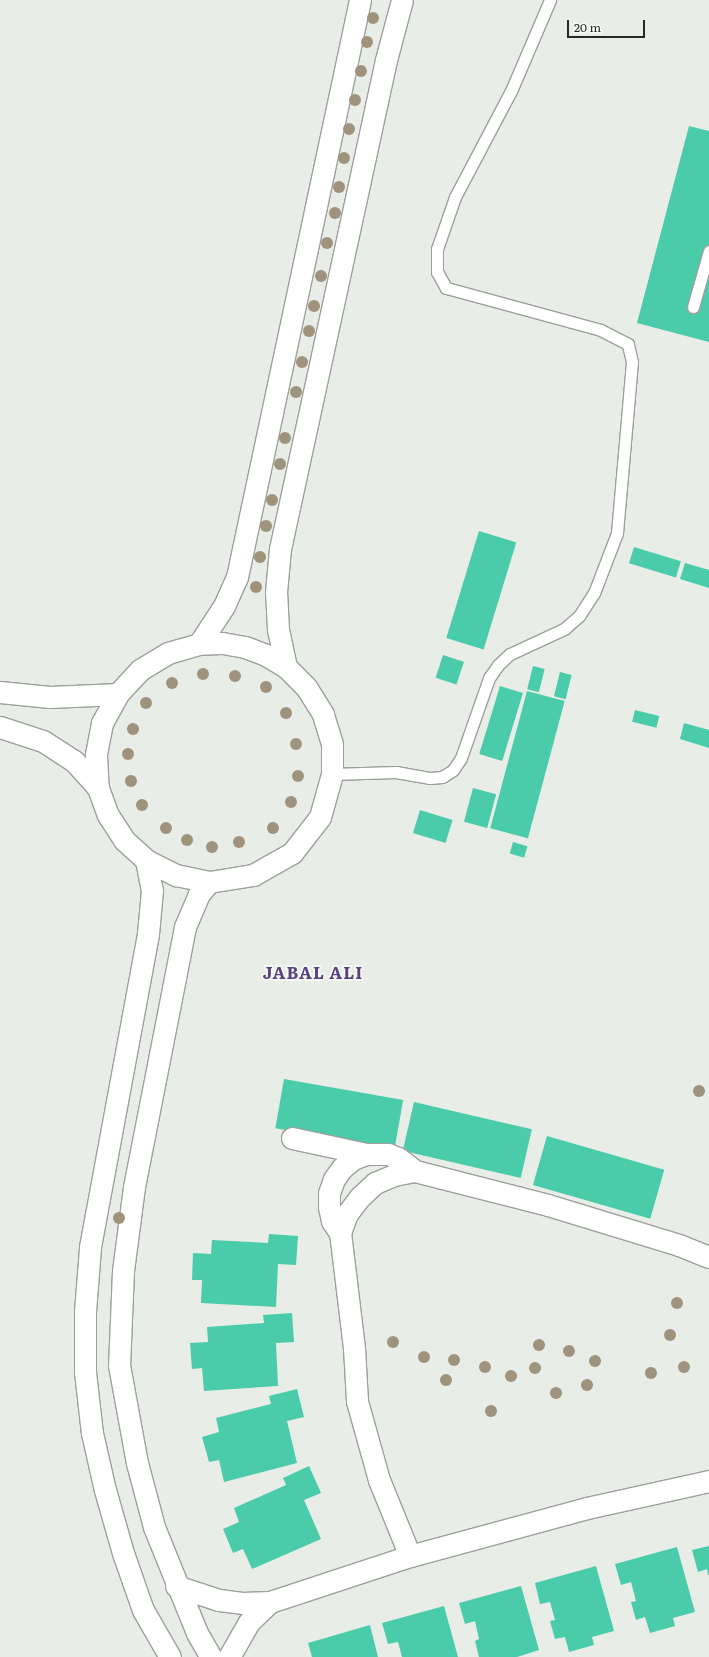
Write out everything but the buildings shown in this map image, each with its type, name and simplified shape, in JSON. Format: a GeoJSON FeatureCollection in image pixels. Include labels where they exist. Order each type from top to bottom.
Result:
{"type":"FeatureCollection","features":[{"type":"Feature","properties":{"kind":"street"},"geometry":{"type":"LineString","coordinates":[[199,644],[224,606],[237,577],[360,0]]}},
{"type":"Feature","properties":{"kind":"street"},"geometry":{"type":"LineString","coordinates":[[286,667],[278,629],[276,592],[280,549],[386,60],[402,0]]}},
{"type":"Feature","properties":{"kind":"street"},"geometry":{"type":"LineString","coordinates":[[222,643],[245,647],[266,655],[286,667],[307,688],[323,714],[332,744],[332,774],[320,817],[292,853],[253,875],[210,882],[176,875],[146,860],[120,834],[108,815],[98,788],[96,755],[102,723],[118,694],[140,670],[168,653],[199,644],[222,643]]}},
{"type":"Feature","properties":{"kind":"street"},"geometry":{"type":"LineString","coordinates":[[0,692],[50,696],[118,694]]}},
{"type":"Feature","properties":{"kind":"street"},"geometry":{"type":"LineString","coordinates":[[0,728],[43,741],[74,761],[98,788]]}},
{"type":"Feature","properties":{"kind":"street"},"geometry":{"type":"LineString","coordinates":[[146,860],[152,890],[150,919],[90,1248],[85,1311],[85,1372],[92,1433],[105,1490],[123,1553],[143,1610],[170,1657]]}},
{"type":"Feature","properties":{"kind":"street"},"geometry":{"type":"LineString","coordinates":[[210,882],[199,894],[185,927],[168,1003],[134,1188],[123,1271],[120,1366],[124,1399],[137,1463],[154,1527],[176,1586],[197,1633],[211,1657]]}},
{"type":"Feature","properties":{"kind":"street"},"geometry":{"type":"LineString","coordinates":[[292,1138],[366,1154],[377,1153],[398,1158],[415,1171],[548,1205],[680,1245],[709,1257]]}},
{"type":"Feature","properties":{"kind":"street"},"geometry":{"type":"LineString","coordinates":[[366,1154],[342,1168],[329,1193],[332,1221],[340,1233],[354,1348],[357,1400],[379,1480],[410,1556]]}},
{"type":"Feature","properties":{"kind":"street"},"geometry":{"type":"LineString","coordinates":[[340,1233],[347,1214],[360,1197],[376,1183],[394,1175],[415,1171]]}},
{"type":"Feature","properties":{"kind":"street"},"geometry":{"type":"LineString","coordinates":[[176,1586],[219,1600],[242,1603],[270,1602],[410,1556],[587,1508],[709,1481]]}},
{"type":"Feature","properties":{"kind":"street"},"geometry":{"type":"LineString","coordinates":[[229,1657],[249,1622],[270,1602]]}},
{"type":"Feature","properties":{"kind":"lane"},"geometry":{"type":"LineString","coordinates":[[332,774],[396,772],[430,778],[442,777],[453,770],[461,758],[489,678],[498,665],[510,654],[564,629],[579,616],[594,593],[617,533],[632,362],[628,344],[601,330],[446,288],[437,272],[437,249],[455,197],[511,91],[550,0]]}},
{"type":"Feature","properties":{"kind":"lane"},"geometry":{"type":"LineString","coordinates":[[693,307],[709,251]]}},
{"type":"Feature","properties":{"kind":"district","name":"JABAL ALI"},"geometry":{"type":"Point","coordinates":[313,972]}}]}
